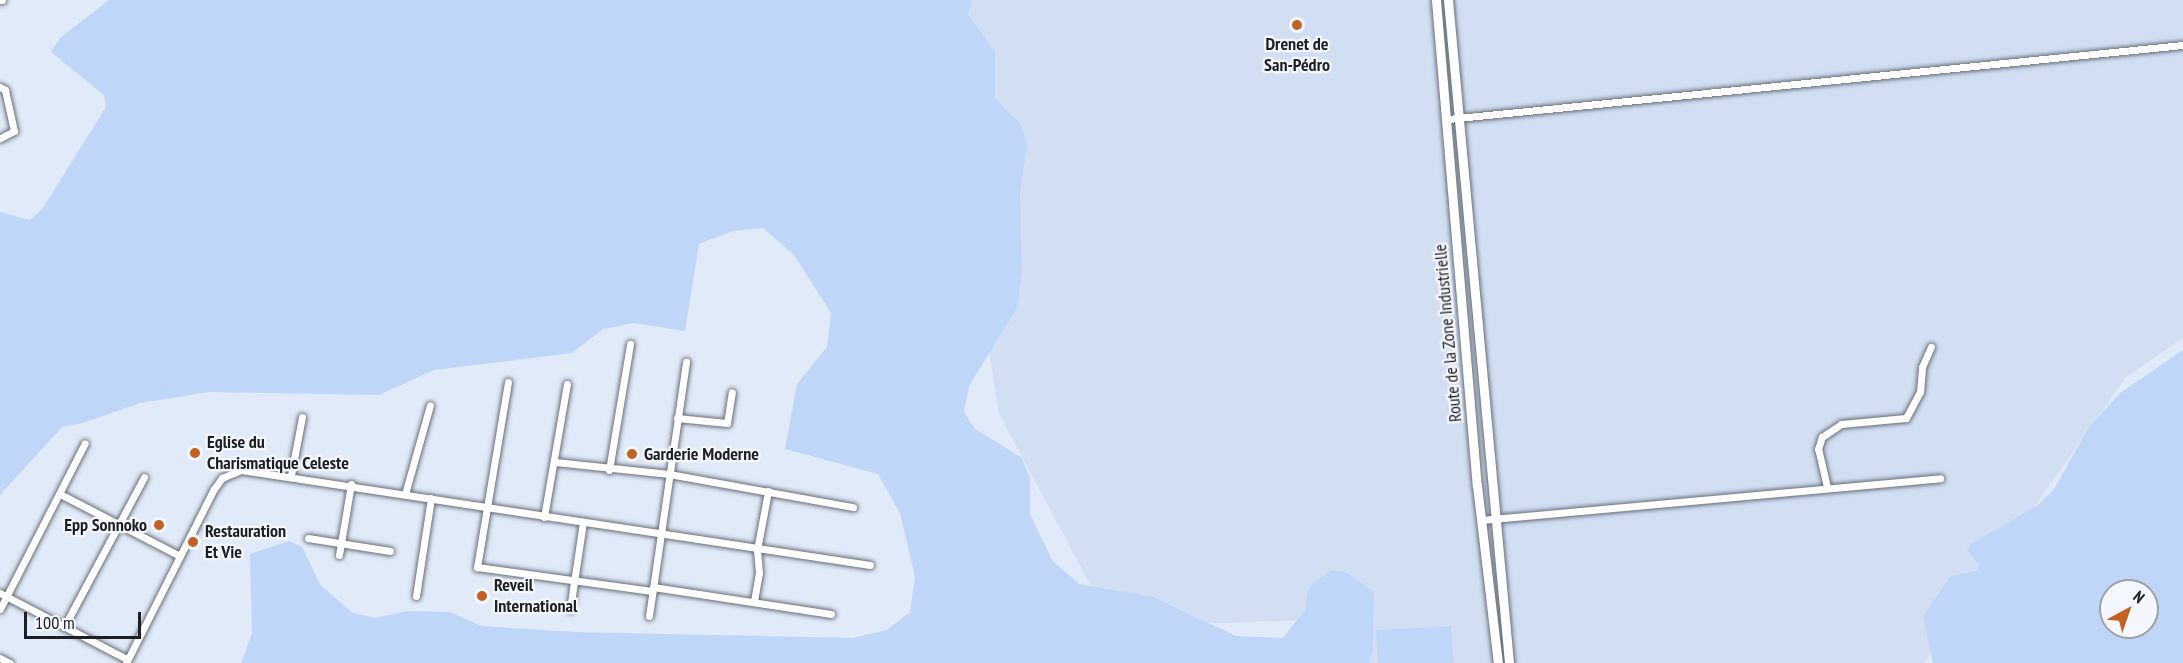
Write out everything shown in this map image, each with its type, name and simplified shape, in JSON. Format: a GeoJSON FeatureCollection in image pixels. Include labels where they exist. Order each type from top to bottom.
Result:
{"type":"FeatureCollection","features":[{"type":"Feature","properties":{"kind":"main road","name":"Route de la Zone Industrielle"},"geometry":{"type":"LineString","coordinates":[[1436,0],[1482,520],[1498,663]]}},
{"type":"Feature","properties":{"kind":"main road","name":"Route de la Zone Industrielle"},"geometry":{"type":"LineString","coordinates":[[1448,0],[1461,118],[1509,663]]}},
{"type":"Feature","properties":{"kind":"street"},"geometry":{"type":"LineString","coordinates":[[1448,119],[2183,45]]}},
{"type":"Feature","properties":{"kind":"street"},"geometry":{"type":"LineString","coordinates":[[0,87],[5,90],[14,131],[0,138]]}},
{"type":"Feature","properties":{"kind":"street"},"geometry":{"type":"LineString","coordinates":[[609,470],[630,344]]}},
{"type":"Feature","properties":{"kind":"street"},"geometry":{"type":"LineString","coordinates":[[1827,487],[1818,449],[1822,437],[1841,424],[1906,418],[1920,392],[1922,367],[1931,347]]}},
{"type":"Feature","properties":{"kind":"street"},"geometry":{"type":"LineString","coordinates":[[649,616],[686,362]]}},
{"type":"Feature","properties":{"kind":"street"},"geometry":{"type":"LineString","coordinates":[[508,382],[477,567],[753,601],[831,614]]}},
{"type":"Feature","properties":{"kind":"street"},"geometry":{"type":"LineString","coordinates":[[544,517],[567,384]]}},
{"type":"Feature","properties":{"kind":"street"},"geometry":{"type":"LineString","coordinates":[[677,418],[727,423],[732,392]]}},
{"type":"Feature","properties":{"kind":"street"},"geometry":{"type":"LineString","coordinates":[[405,494],[430,405]]}},
{"type":"Feature","properties":{"kind":"street"},"geometry":{"type":"LineString","coordinates":[[291,475],[302,417]]}},
{"type":"Feature","properties":{"kind":"street"},"geometry":{"type":"LineString","coordinates":[[0,609],[3,595],[60,494],[85,443]]}},
{"type":"Feature","properties":{"kind":"street"},"geometry":{"type":"LineString","coordinates":[[555,462],[609,470],[669,474],[853,507]]}},
{"type":"Feature","properties":{"kind":"street"},"geometry":{"type":"LineString","coordinates":[[3,595],[126,661],[222,478],[241,470],[351,484],[544,517],[870,566]]}},
{"type":"Feature","properties":{"kind":"street"},"geometry":{"type":"LineString","coordinates":[[64,627],[144,477]]}},
{"type":"Feature","properties":{"kind":"street"},"geometry":{"type":"LineString","coordinates":[[1482,520],[1940,478]]}},
{"type":"Feature","properties":{"kind":"street"},"geometry":{"type":"LineString","coordinates":[[339,555],[351,484]]}},
{"type":"Feature","properties":{"kind":"street"},"geometry":{"type":"LineString","coordinates":[[753,601],[759,573],[757,550],[768,491]]}},
{"type":"Feature","properties":{"kind":"street"},"geometry":{"type":"LineString","coordinates":[[60,494],[180,556]]}},
{"type":"Feature","properties":{"kind":"street"},"geometry":{"type":"LineString","coordinates":[[416,596],[431,498]]}},
{"type":"Feature","properties":{"kind":"street"},"geometry":{"type":"LineString","coordinates":[[570,609],[583,522]]}},
{"type":"Feature","properties":{"kind":"street"},"geometry":{"type":"LineString","coordinates":[[308,538],[390,551]]}},
{"type":"Feature","properties":{"kind":"street"},"geometry":{"type":"LineString","coordinates":[[0,658],[10,663]]}},
{"type":"Feature","properties":{"kind":"shaded area"},"geometry":{"type":"Polygon","coordinates":[[[109,0],[971,0],[968,15],[995,51],[995,98],[1021,125],[1027,144],[1020,193],[1022,273],[1017,308],[969,386],[964,412],[975,429],[1021,457],[1030,478],[1030,514],[1052,560],[1079,584],[1153,597],[1236,636],[1283,638],[1305,610],[1308,590],[1313,583],[1332,570],[1348,573],[1374,592],[1373,651],[1369,663],[241,663],[252,633],[250,554],[289,541],[302,547],[321,586],[353,613],[376,618],[407,611],[450,612],[481,626],[574,632],[853,638],[887,630],[910,612],[915,577],[900,513],[878,474],[785,449],[797,384],[827,347],[831,313],[794,255],[763,228],[733,231],[699,244],[685,331],[634,323],[603,329],[572,353],[434,370],[379,395],[209,392],[140,403],[83,423],[62,427],[0,495],[0,212],[30,220],[43,208],[106,107],[104,95],[51,52],[60,38],[109,0]]]}},
{"type":"Feature","properties":{"kind":"shaded area"},"geometry":{"type":"Polygon","coordinates":[[[934,0],[2183,0],[2183,338],[2126,377],[1924,663],[1340,663],[1333,619],[1113,627],[999,414],[934,0]]]}},
{"type":"Feature","properties":{"kind":"shaded area"},"geometry":{"type":"Polygon","coordinates":[[[2183,350],[2183,663],[1933,663],[1923,616],[1950,577],[1978,570],[1979,565],[1967,550],[1970,545],[2038,505],[2054,489],[2089,427],[2119,394],[2183,350]]]}},
{"type":"Feature","properties":{"kind":"shaded area"},"geometry":{"type":"Polygon","coordinates":[[[1451,626],[1454,663],[1378,663],[1376,630],[1451,626]]]}},
{"type":"Feature","properties":{"kind":"place","name":"Drenet de San-Pédro"},"geometry":{"type":"Point","coordinates":[1297,25]}},
{"type":"Feature","properties":{"kind":"place","name":"Eglise du Charismatique Celeste"},"geometry":{"type":"Point","coordinates":[195,453]}},
{"type":"Feature","properties":{"kind":"place","name":"Garderie Moderne"},"geometry":{"type":"Point","coordinates":[632,454]}},
{"type":"Feature","properties":{"kind":"place","name":"Epp Sonnoko"},"geometry":{"type":"Point","coordinates":[159,525]}},
{"type":"Feature","properties":{"kind":"place","name":"Restauration Et Vie"},"geometry":{"type":"Point","coordinates":[193,542]}},
{"type":"Feature","properties":{"kind":"place","name":"Reveil International"},"geometry":{"type":"Point","coordinates":[482,596]}}]}
